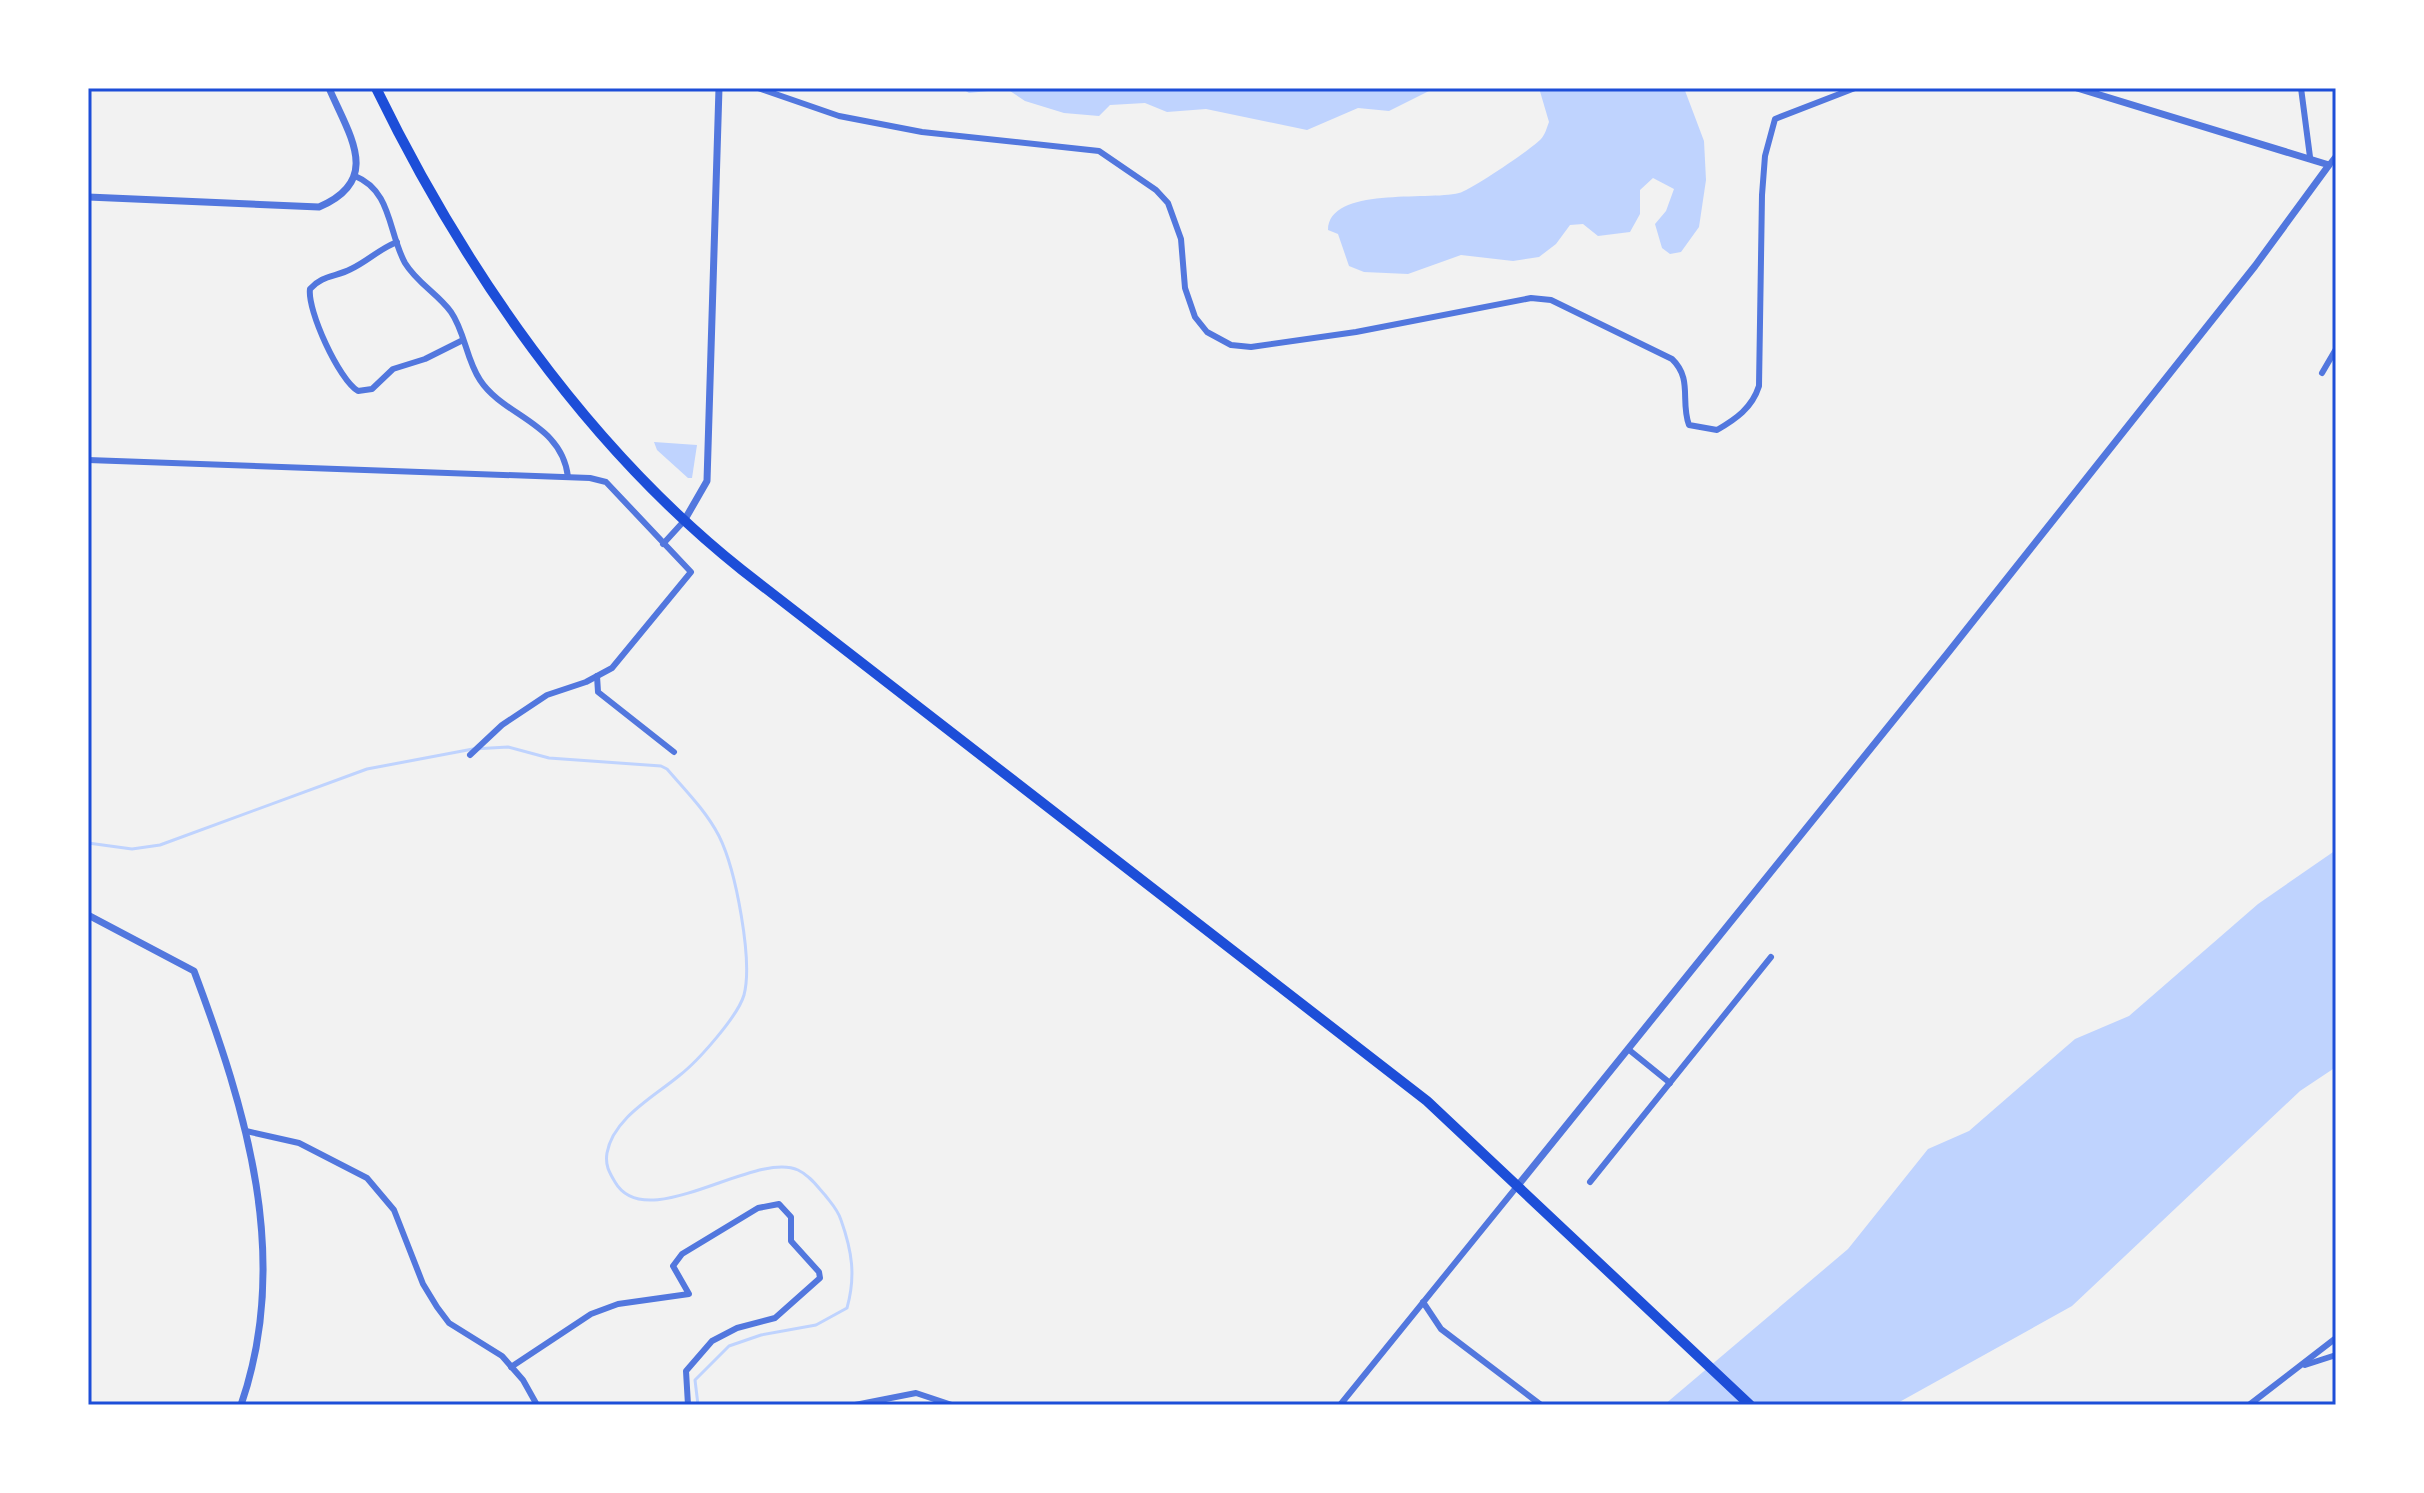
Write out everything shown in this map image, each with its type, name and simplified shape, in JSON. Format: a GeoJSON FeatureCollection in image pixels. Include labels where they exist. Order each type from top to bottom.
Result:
{"type":"FeatureCollection","features":[{"type":"Feature","properties":{"kind":"highway"},"geometry":{"type":"LineString","coordinates":[[376,88],[398,134],[474,261],[530,343],[614,448],[684,521],[742,570],[1427,1101],[1671,1327],[1750,1405]]}},
{"type":"Feature","properties":{"kind":"street"},"geometry":{"type":"LineString","coordinates":[[88,197],[319,207],[348,192],[355,176],[356,154],[329,88]]}},
{"type":"Feature","properties":{"kind":"street"},"geometry":{"type":"LineString","coordinates":[[663,544],[684,521],[707,481],[719,88]]}},
{"type":"Feature","properties":{"kind":"street"},"geometry":{"type":"LineString","coordinates":[[758,88],[839,116],[922,132],[1099,151],[1156,190],[1168,203],[1181,239],[1185,288],[1195,317],[1207,332],[1231,345],[1251,347],[1356,332],[1531,298],[1551,300],[1672,359],[1683,369],[1687,392],[1684,410],[1689,425],[1717,430],[1736,419],[1754,401],[1759,386],[1762,195],[1769,133],[1775,119],[1855,88]]}},
{"type":"Feature","properties":{"kind":"street"},"geometry":{"type":"LineString","coordinates":[[2077,88],[2329,165]]}},
{"type":"Feature","properties":{"kind":"street"},"geometry":{"type":"LineString","coordinates":[[2301,88],[2310,157]]}},
{"type":"Feature","properties":{"kind":"street"},"geometry":{"type":"LineString","coordinates":[[1340,1405],[2255,266],[2336,156]]}},
{"type":"Feature","properties":{"kind":"street"},"geometry":{"type":"LineString","coordinates":[[355,176],[378,190],[405,262],[452,314],[479,379],[490,392],[528,417],[554,443],[563,457],[568,477]]}},
{"type":"Feature","properties":{"kind":"street"},"geometry":{"type":"LineString","coordinates":[[397,242],[375,251],[348,271],[324,277],[310,289],[309,300],[314,314],[345,381],[358,391],[372,389],[393,369],[425,359],[463,340]]}},
{"type":"Feature","properties":{"kind":"street"},"geometry":{"type":"LineString","coordinates":[[2322,373],[2336,349]]}},
{"type":"Feature","properties":{"kind":"street"},"geometry":{"type":"LineString","coordinates":[[88,460],[568,477],[606,482],[691,572],[612,668],[547,695],[502,725],[470,755]]}},
{"type":"Feature","properties":{"kind":"street"},"geometry":{"type":"LineString","coordinates":[[597,676],[598,692],[674,752]]}},
{"type":"Feature","properties":{"kind":"street"},"geometry":{"type":"LineString","coordinates":[[88,915],[194,971],[228,1062],[261,1208],[265,1277],[260,1345],[241,1405]]}},
{"type":"Feature","properties":{"kind":"street"},"geometry":{"type":"LineString","coordinates":[[1590,1182],[1771,957]]}},
{"type":"Feature","properties":{"kind":"street"},"geometry":{"type":"LineString","coordinates":[[1628,1049],[1670,1083]]}},
{"type":"Feature","properties":{"kind":"street"},"geometry":{"type":"LineString","coordinates":[[246,1131],[299,1143],[367,1178],[394,1210],[423,1284],[437,1307],[449,1323],[502,1356],[537,1405]]}},
{"type":"Feature","properties":{"kind":"street"},"geometry":{"type":"LineString","coordinates":[[511,1367],[543,1342],[591,1314],[618,1304],[689,1294],[673,1266],[682,1254],[758,1208],[779,1204],[791,1217],[791,1241],[819,1272],[820,1278],[775,1318],[737,1328],[712,1341],[696,1356],[686,1371],[688,1405]]}},
{"type":"Feature","properties":{"kind":"street"},"geometry":{"type":"LineString","coordinates":[[1423,1302],[1441,1329],[1541,1405]]}},
{"type":"Feature","properties":{"kind":"street"},"geometry":{"type":"LineString","coordinates":[[2249,1405],[2336,1338]]}},
{"type":"Feature","properties":{"kind":"street"},"geometry":{"type":"LineString","coordinates":[[2302,1366],[2336,1355]]}},
{"type":"Feature","properties":{"kind":"street"},"geometry":{"type":"LineString","coordinates":[[855,1405],[916,1393],[952,1405]]}},
{"type":"Feature","properties":{"kind":"water"},"geometry":{"type":"Polygon","coordinates":[[[961,88],[1435,88],[1389,111],[1358,108],[1307,130],[1206,109],[1167,112],[1145,103],[1110,105],[1099,116],[1064,113],[1025,101],[1007,89],[969,93],[961,88]]]}},
{"type":"Feature","properties":{"kind":"water"},"geometry":{"type":"Polygon","coordinates":[[[1539,88],[1684,88],[1704,141],[1706,180],[1699,227],[1681,252],[1670,254],[1662,248],[1655,224],[1666,211],[1674,189],[1653,178],[1640,190],[1640,214],[1630,232],[1598,236],[1583,224],[1570,225],[1556,244],[1539,257],[1513,261],[1461,255],[1408,274],[1364,272],[1349,266],[1338,234],[1328,230],[1333,216],[1344,207],[1361,201],[1459,193],[1488,177],[1544,135],[1549,122],[1539,88]]]}},
{"type":"Feature","properties":{"kind":"water"},"geometry":{"type":"Polygon","coordinates":[[[654,442],[697,445],[692,478],[688,478],[657,450],[654,442]]]}},
{"type":"Feature","properties":{"kind":"water"},"geometry":{"type":"Polygon","coordinates":[[[2336,850],[2336,1067],[2300,1091],[2072,1306],[1894,1405],[1664,1405],[1848,1249],[1928,1149],[1969,1131],[2075,1039],[2129,1016],[2258,904],[2336,850]]]}},
{"type":"Feature","properties":{"kind":"waterway"},"geometry":{"type":"LineString","coordinates":[[88,843],[132,849],[160,845],[367,769],[473,749],[508,747],[549,758],[661,766],[667,769],[708,818],[725,851],[737,892],[745,939],[744,995],[726,1026],[697,1060],[636,1109],[617,1129],[607,1153],[608,1168],[615,1182],[630,1196],[651,1200],[675,1197],[756,1171],[779,1167],[798,1170],[813,1181],[838,1213],[852,1264],[847,1308],[816,1325],[761,1335],[729,1346],[695,1380],[698,1405]]}}]}
